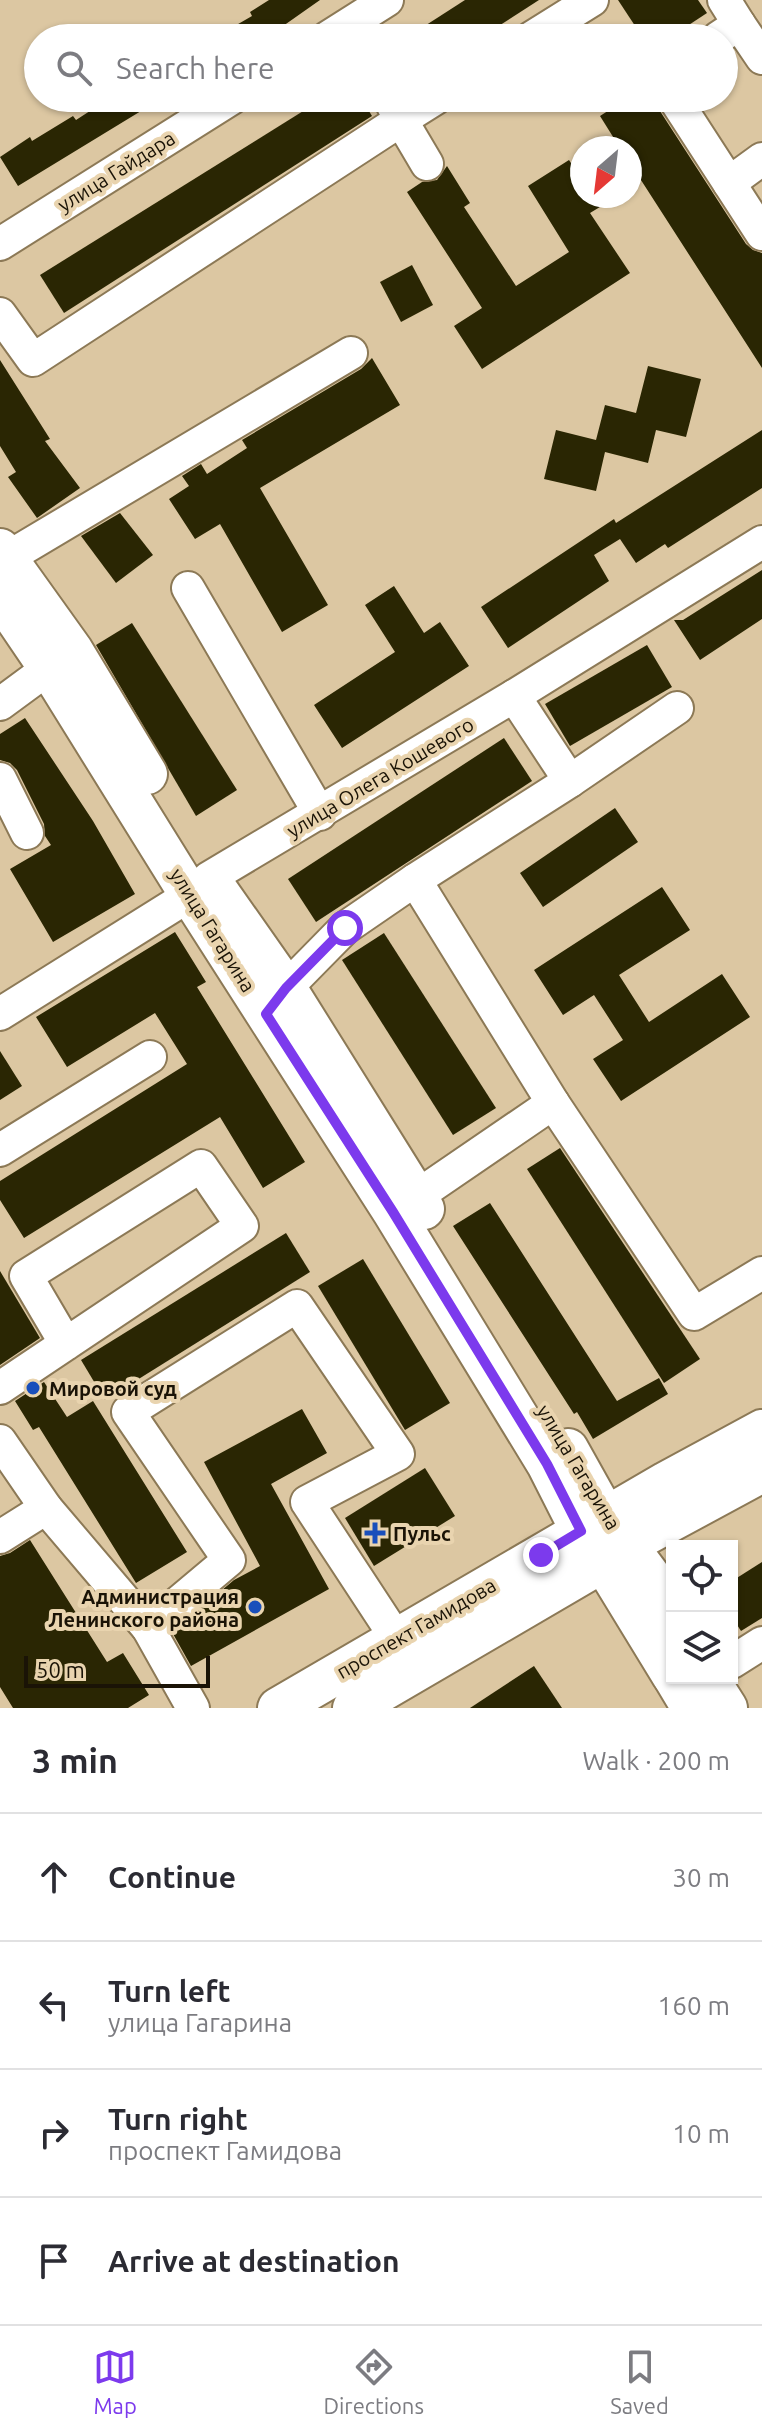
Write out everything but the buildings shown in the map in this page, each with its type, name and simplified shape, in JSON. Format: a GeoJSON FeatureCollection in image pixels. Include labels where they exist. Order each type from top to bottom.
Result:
{"type":"FeatureCollection","features":[{"type":"Feature","properties":{"kind":"main road","name":"улица Гагарина"},"geometry":{"type":"LineString","coordinates":[[2,568],[49,668],[200,886],[404,1204],[604,1539],[666,1662]]}},
{"type":"Feature","properties":{"kind":"main road","name":"улица Гагарина"},"geometry":{"type":"LineString","coordinates":[[2,568],[73,651],[200,886]]}},
{"type":"Feature","properties":{"kind":"main road","name":"проспект Гамидова"},"geometry":{"type":"LineString","coordinates":[[278,1708],[407,1655],[604,1539],[762,1430]]}},
{"type":"Feature","properties":{"kind":"main road","name":"проспект Гамидова"},"geometry":{"type":"LineString","coordinates":[[604,1539],[762,1472]]}},
{"type":"Feature","properties":{"kind":"main road","name":"улица Гагарина"},"geometry":{"type":"LineString","coordinates":[[604,1539],[650,1576],[670,1612]]}},
{"type":"Feature","properties":{"kind":"main road","name":"проспект Гамидова"},"geometry":{"type":"LineString","coordinates":[[353,1708],[407,1655]]}},
{"type":"Feature","properties":{"kind":"main road","name":"улица Гагарина"},"geometry":{"type":"LineString","coordinates":[[678,1684],[692,1708]]}},
{"type":"Feature","properties":{"kind":"main road"},"geometry":{"type":"LineString","coordinates":[[712,1684],[727,1708]]}},
{"type":"Feature","properties":{"kind":"street"},"geometry":{"type":"LineString","coordinates":[[356,24],[387,0]]}},
{"type":"Feature","properties":{"kind":"street"},"geometry":{"type":"LineString","coordinates":[[553,24],[592,0]]}},
{"type":"Feature","properties":{"kind":"street"},"geometry":{"type":"LineString","coordinates":[[738,33],[762,58]]}},
{"type":"Feature","properties":{"kind":"street","name":"улица Гайдара"},"geometry":{"type":"LineString","coordinates":[[0,244],[210,112]]}},
{"type":"Feature","properties":{"kind":"street"},"geometry":{"type":"LineString","coordinates":[[0,314],[33,360],[391,112]]}},
{"type":"Feature","properties":{"kind":"street"},"geometry":{"type":"LineString","coordinates":[[397,112],[427,164]]}},
{"type":"Feature","properties":{"kind":"street"},"geometry":{"type":"LineString","coordinates":[[683,112],[762,234]]}},
{"type":"Feature","properties":{"kind":"street"},"geometry":{"type":"LineString","coordinates":[[729,183],[762,159]]}},
{"type":"Feature","properties":{"kind":"street"},"geometry":{"type":"LineString","coordinates":[[2,568],[351,353]]}},
{"type":"Feature","properties":{"kind":"street","name":"улица Олега Кошевого"},"geometry":{"type":"LineString","coordinates":[[0,1014],[200,886],[762,542]]}},
{"type":"Feature","properties":{"kind":"street"},"geometry":{"type":"LineString","coordinates":[[188,588],[320,814]]}},
{"type":"Feature","properties":{"kind":"street"},"geometry":{"type":"LineString","coordinates":[[0,704],[49,668]]}},
{"type":"Feature","properties":{"kind":"street"},"geometry":{"type":"LineString","coordinates":[[514,696],[570,781]]}},
{"type":"Feature","properties":{"kind":"street"},"geometry":{"type":"LineString","coordinates":[[276,1001],[345,928],[677,708]]}},
{"type":"Feature","properties":{"kind":"street"},"geometry":{"type":"LineString","coordinates":[[0,779],[27,833]]}},
{"type":"Feature","properties":{"kind":"street"},"geometry":{"type":"LineString","coordinates":[[415,880],[553,1103],[694,1314],[762,1273]]}},
{"type":"Feature","properties":{"kind":"street"},"geometry":{"type":"LineString","coordinates":[[0,1150],[150,1057]]}},
{"type":"Feature","properties":{"kind":"street"},"geometry":{"type":"LineString","coordinates":[[404,1204],[553,1103]]}},
{"type":"Feature","properties":{"kind":"street"},"geometry":{"type":"LineString","coordinates":[[0,1388],[66,1344],[242,1226],[201,1166],[26,1276],[66,1344]]}},
{"type":"Feature","properties":{"kind":"street"},"geometry":{"type":"LineString","coordinates":[[148,1628],[229,1560],[128,1412],[297,1306],[398,1454],[307,1502],[407,1655]]}},
{"type":"Feature","properties":{"kind":"street"},"geometry":{"type":"LineString","coordinates":[[0,1441],[46,1508],[148,1628],[193,1708]]}},
{"type":"Feature","properties":{"kind":"street"},"geometry":{"type":"LineString","coordinates":[[0,1537],[46,1508]]}},
{"type":"Feature","properties":{"kind":"street"},"geometry":{"type":"LineString","coordinates":[[738,1658],[762,1643]]}},
{"type":"Feature","properties":{"kind":"place","name":"Мировой суд"},"geometry":{"type":"Point","coordinates":[33,1388]}},
{"type":"Feature","properties":{"kind":"place","name":"Пульс"},"geometry":{"type":"Point","coordinates":[375,1533]}},
{"type":"Feature","properties":{"kind":"place","name":"Администрация Ленинского района"},"geometry":{"type":"Point","coordinates":[255,1607]}},
{"type":"Feature","properties":{"kind":"route"},"geometry":{"type":"LineString","coordinates":[[345,928],[286,988],[266,1014],[393,1212],[547,1464],[581,1531],[541,1555]]}}]}
